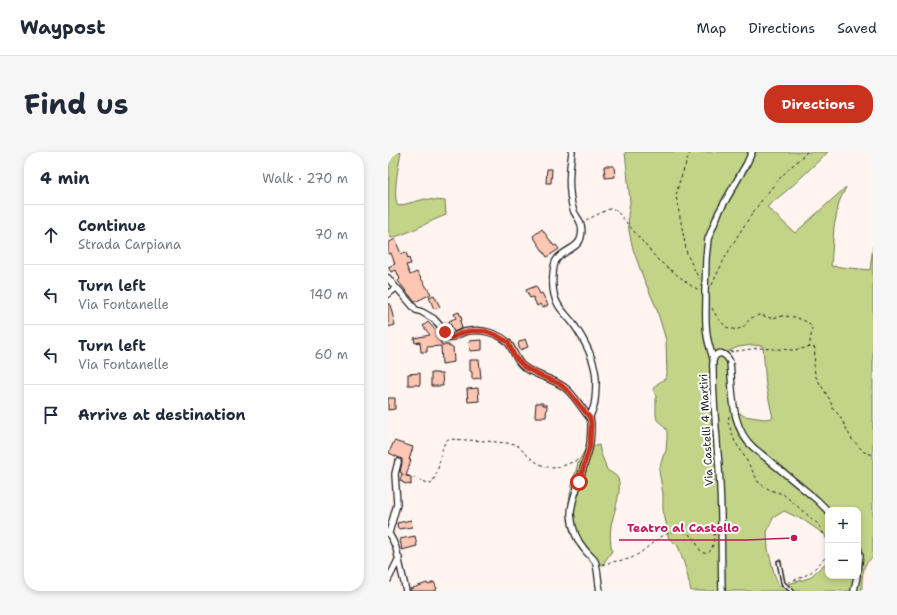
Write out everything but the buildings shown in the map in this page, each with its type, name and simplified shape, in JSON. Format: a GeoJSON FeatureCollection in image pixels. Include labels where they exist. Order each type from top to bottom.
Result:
{"type":"FeatureCollection","features":[{"type":"Feature","properties":{"kind":"street"},"geometry":{"type":"LineString","coordinates":[[572,152],[570,169],[570,198],[573,210],[580,223],[580,241],[577,245],[559,256],[556,261],[554,268],[553,289],[560,309],[571,320],[584,340],[594,366],[596,392],[594,407],[590,418],[590,446],[572,506],[572,519],[576,538],[596,563],[600,591]]}},
{"type":"Feature","properties":{"kind":"street"},"geometry":{"type":"LineString","coordinates":[[713,359],[709,347],[706,315],[706,258],[708,239],[722,206],[752,152]]}},
{"type":"Feature","properties":{"kind":"street"},"geometry":{"type":"LineString","coordinates":[[388,278],[396,288],[401,291],[416,310],[430,316],[438,322],[447,336],[454,337],[476,330],[491,333],[505,340],[510,345],[515,357],[524,367],[565,388],[573,395],[590,418]]}},
{"type":"Feature","properties":{"kind":"street"},"geometry":{"type":"LineString","coordinates":[[388,294],[396,288]]}},
{"type":"Feature","properties":{"kind":"street","name":"Via Castelli 4 Martiri"},"geometry":{"type":"LineString","coordinates":[[722,591],[722,514],[714,400],[713,359],[721,354],[726,355],[729,360]]}},
{"type":"Feature","properties":{"kind":"street"},"geometry":{"type":"LineString","coordinates":[[729,360],[736,417],[746,440],[825,507]]}},
{"type":"Feature","properties":{"kind":"street"},"geometry":{"type":"LineString","coordinates":[[398,462],[395,474],[397,504],[388,533],[393,541],[399,558],[406,591]]}},
{"type":"Feature","properties":{"kind":"street"},"geometry":{"type":"LineString","coordinates":[[388,580],[399,558]]}},
{"type":"Feature","properties":{"kind":"street"},"geometry":{"type":"LineString","coordinates":[[854,591],[856,579]]}},
{"type":"Feature","properties":{"kind":"lane"},"geometry":{"type":"LineString","coordinates":[[779,562],[783,583],[792,591]]}},
{"type":"Feature","properties":{"kind":"path"},"geometry":{"type":"LineString","coordinates":[[690,152],[676,196],[687,254],[699,278]]}},
{"type":"Feature","properties":{"kind":"path"},"geometry":{"type":"LineString","coordinates":[[706,295],[728,253],[755,210],[781,176],[808,152]]}},
{"type":"Feature","properties":{"kind":"path"},"geometry":{"type":"LineString","coordinates":[[580,223],[609,209],[616,210],[658,260],[690,285],[706,295],[717,317],[726,327],[736,330],[743,327],[751,318],[759,315],[771,318],[783,316],[795,317],[807,322],[812,327],[809,348]]}},
{"type":"Feature","properties":{"kind":"path"},"geometry":{"type":"LineString","coordinates":[[729,360],[730,352],[745,349],[760,348],[793,350],[815,348],[814,369],[816,377],[830,400],[833,409],[840,416],[851,438],[864,452],[873,455]]}},
{"type":"Feature","properties":{"kind":"path"},"geometry":{"type":"LineString","coordinates":[[730,416],[728,422],[732,438],[742,452],[759,482],[770,490],[783,494],[818,524],[825,536]]}},
{"type":"Feature","properties":{"kind":"path"},"geometry":{"type":"LineString","coordinates":[[395,474],[409,476],[431,484],[433,482],[444,446],[448,439],[486,440],[516,444],[530,459],[543,466],[557,468],[583,457],[588,453]]}},
{"type":"Feature","properties":{"kind":"path"},"geometry":{"type":"LineString","coordinates":[[597,569],[611,562],[630,559],[667,533],[677,531],[690,536],[694,539],[701,551],[707,553],[712,548],[715,527],[722,514]]}},
{"type":"Feature","properties":{"kind":"path"},"geometry":{"type":"LineString","coordinates":[[783,583],[803,577],[811,572],[825,558]]}},
{"type":"Feature","properties":{"kind":"green space"},"geometry":{"type":"Polygon","coordinates":[[[389,152],[401,152],[396,187],[396,201],[398,206],[425,199],[445,201],[446,215],[391,238],[388,230],[389,152]]]}},
{"type":"Feature","properties":{"kind":"green space"},"geometry":{"type":"Polygon","coordinates":[[[625,152],[828,152],[791,187],[767,207],[795,233],[846,187],[839,202],[834,227],[831,266],[870,270],[873,246],[873,558],[869,560],[864,568],[862,577],[862,591],[691,591],[686,569],[678,546],[668,537],[663,510],[663,494],[659,471],[666,451],[667,431],[657,420],[656,396],[653,389],[657,384],[666,378],[666,340],[656,307],[633,249],[629,231],[628,215],[630,202],[625,152]],[[753,345],[738,347],[727,352],[729,355],[734,409],[744,416],[764,419],[773,418],[766,386],[763,346],[753,345]],[[825,507],[825,535],[805,521],[784,511],[773,518],[767,532],[768,549],[779,586],[809,578],[825,564],[825,579],[861,579],[861,507],[825,507]]]}},
{"type":"Feature","properties":{"kind":"green space"},"geometry":{"type":"Polygon","coordinates":[[[599,445],[607,470],[614,474],[619,481],[619,494],[611,526],[610,538],[612,551],[603,564],[595,564],[577,543],[573,535],[570,527],[568,509],[579,461],[586,448],[599,445]]]}},
{"type":"Feature","properties":{"kind":"place","name":"Teatro al Castello"},"geometry":{"type":"Point","coordinates":[794,538]}},
{"type":"Feature","properties":{"kind":"route"},"geometry":{"type":"LineString","coordinates":[[445,332],[447,336],[451,338],[462,333],[476,330],[485,331],[502,338],[508,342],[515,357],[524,367],[560,384],[574,397],[590,418],[591,423],[590,446],[579,482]]}}]}
